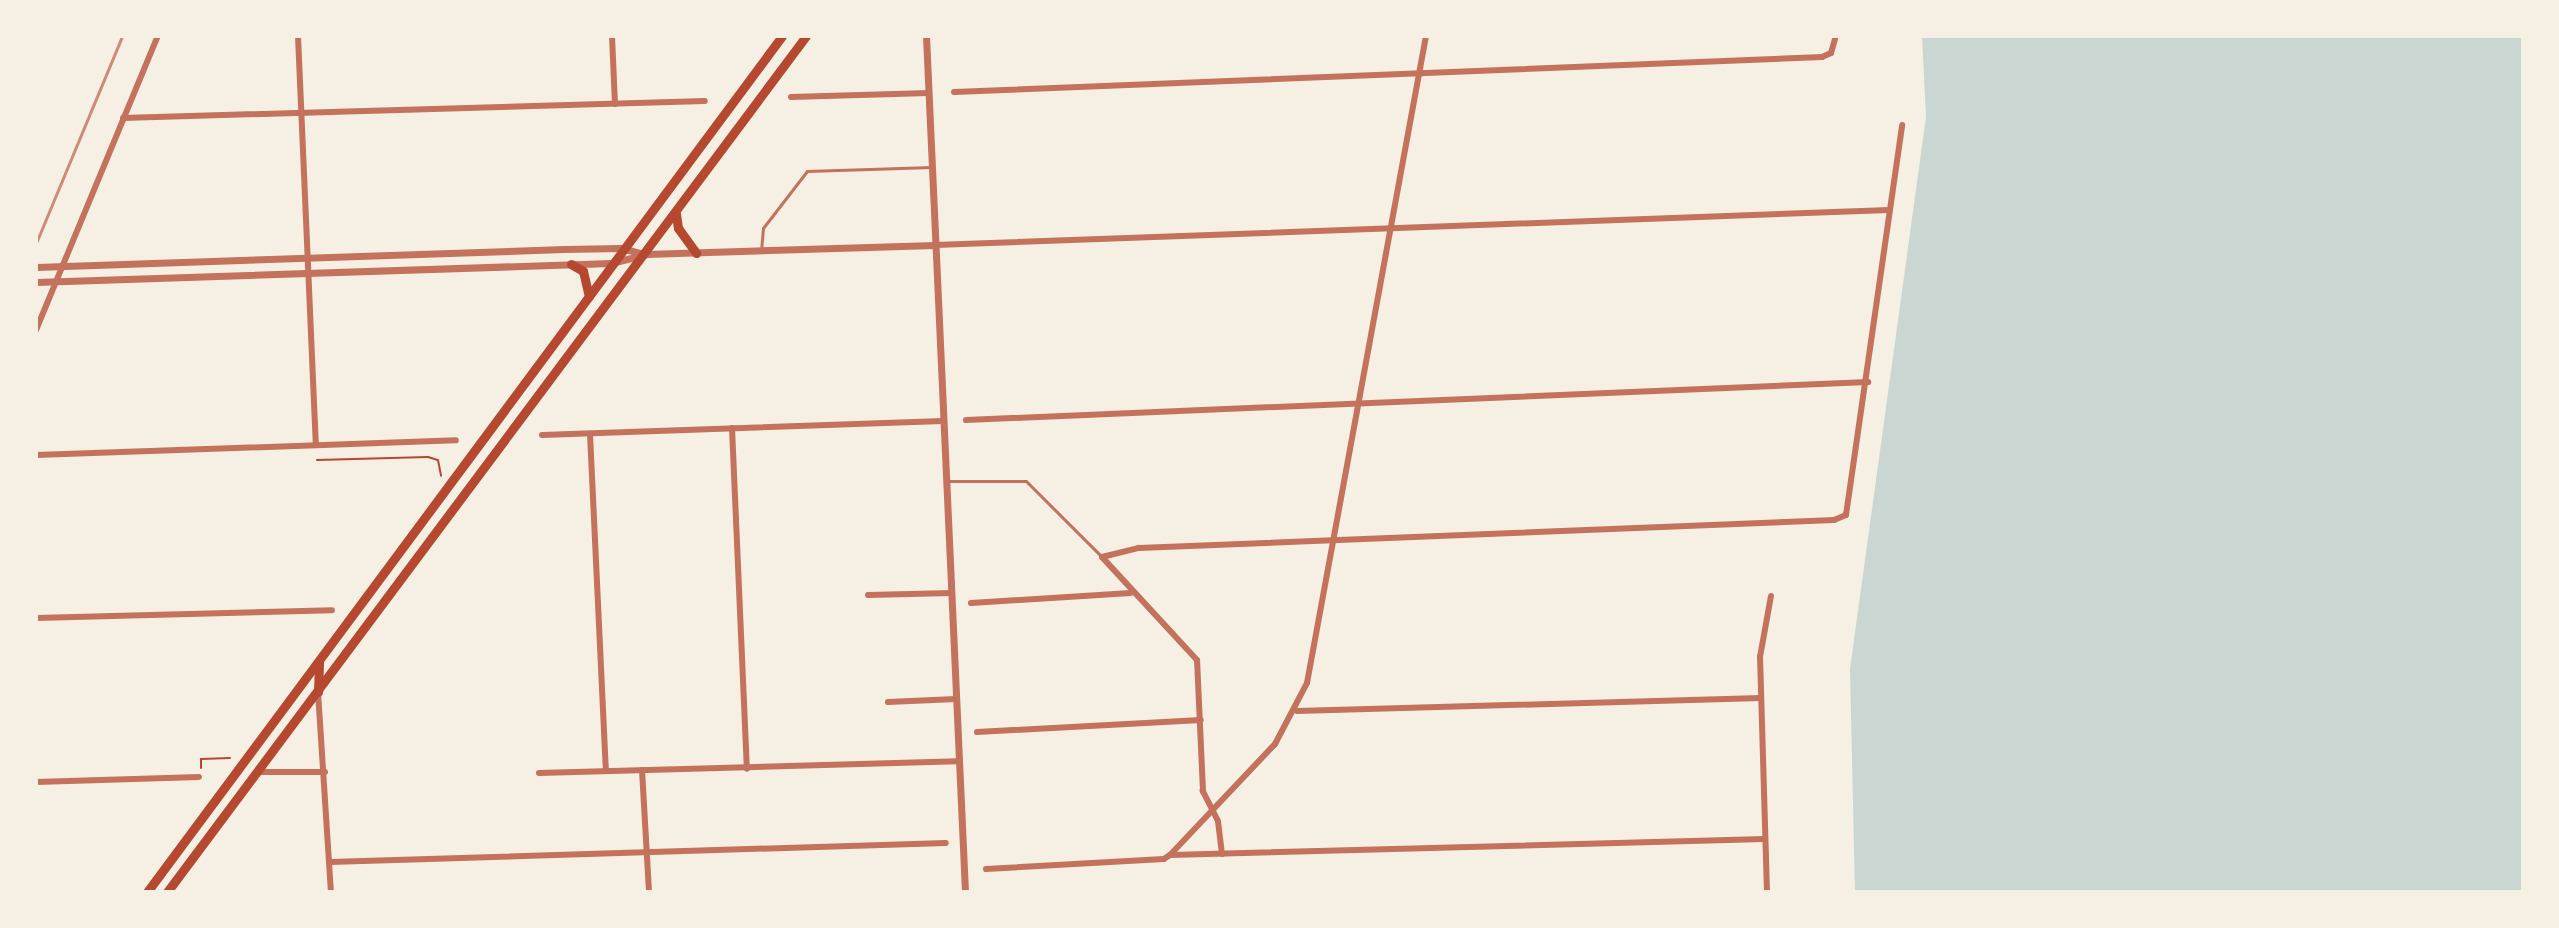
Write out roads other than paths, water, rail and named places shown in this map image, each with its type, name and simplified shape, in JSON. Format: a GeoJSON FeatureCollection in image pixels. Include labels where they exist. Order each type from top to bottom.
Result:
{"type":"FeatureCollection","features":[{"type":"Feature","properties":{"kind":"main road"},"geometry":{"type":"LineString","coordinates":[[147,892],[589,299],[621,248],[782,36]]}},
{"type":"Feature","properties":{"kind":"main road"},"geometry":{"type":"LineString","coordinates":[[167,892],[806,36]]}},
{"type":"Feature","properties":{"kind":"main road"},"geometry":{"type":"LineString","coordinates":[[676,213],[678,228],[696,253]]}},
{"type":"Feature","properties":{"kind":"main road"},"geometry":{"type":"LineString","coordinates":[[571,264],[589,281],[589,299]]}},
{"type":"Feature","properties":{"kind":"main road"},"geometry":{"type":"LineString","coordinates":[[424,551],[423,533],[430,512]]}},
{"type":"Feature","properties":{"kind":"main road"},"geometry":{"type":"LineString","coordinates":[[318,692],[320,657]]}},
{"type":"Feature","properties":{"kind":"street"},"geometry":{"type":"LineString","coordinates":[[36,330],[158,36]]}},
{"type":"Feature","properties":{"kind":"street"},"geometry":{"type":"LineString","coordinates":[[298,36],[316,444]]}},
{"type":"Feature","properties":{"kind":"street"},"geometry":{"type":"LineString","coordinates":[[612,36],[615,104]]}},
{"type":"Feature","properties":{"kind":"street"},"geometry":{"type":"LineString","coordinates":[[926,36],[965,892]]}},
{"type":"Feature","properties":{"kind":"street"},"geometry":{"type":"LineString","coordinates":[[986,869],[1164,859],[1275,744],[1297,711],[1314,655],[1336,540],[1426,36]]}},
{"type":"Feature","properties":{"kind":"street"},"geometry":{"type":"LineString","coordinates":[[954,92],[1831,53],[1836,36]]}},
{"type":"Feature","properties":{"kind":"street"},"geometry":{"type":"LineString","coordinates":[[791,97],[929,93]]}},
{"type":"Feature","properties":{"kind":"street"},"geometry":{"type":"LineString","coordinates":[[123,118],[301,116],[705,101]]}},
{"type":"Feature","properties":{"kind":"street"},"geometry":{"type":"LineString","coordinates":[[1222,854],[1218,821],[1203,791],[1197,660],[1131,593],[1102,557],[1130,549],[1834,520],[1846,515],[1868,382],[1902,125]]}},
{"type":"Feature","properties":{"kind":"street"},"geometry":{"type":"LineString","coordinates":[[36,282],[611,263],[646,254],[1889,210]]}},
{"type":"Feature","properties":{"kind":"street"},"geometry":{"type":"LineString","coordinates":[[36,267],[621,248],[646,254]]}},
{"type":"Feature","properties":{"kind":"street"},"geometry":{"type":"LineString","coordinates":[[966,420],[1868,382]]}},
{"type":"Feature","properties":{"kind":"street"},"geometry":{"type":"LineString","coordinates":[[542,435],[943,421]]}},
{"type":"Feature","properties":{"kind":"street"},"geometry":{"type":"LineString","coordinates":[[732,428],[747,769]]}},
{"type":"Feature","properties":{"kind":"street"},"geometry":{"type":"LineString","coordinates":[[590,434],[606,771]]}},
{"type":"Feature","properties":{"kind":"street"},"geometry":{"type":"LineString","coordinates":[[36,455],[456,440]]}},
{"type":"Feature","properties":{"kind":"street"},"geometry":{"type":"LineString","coordinates":[[868,595],[952,593]]}},
{"type":"Feature","properties":{"kind":"street"},"geometry":{"type":"LineString","coordinates":[[971,603],[1131,593]]}},
{"type":"Feature","properties":{"kind":"street"},"geometry":{"type":"LineString","coordinates":[[1767,892],[1760,657],[1771,596]]}},
{"type":"Feature","properties":{"kind":"street"},"geometry":{"type":"LineString","coordinates":[[36,618],[332,610]]}},
{"type":"Feature","properties":{"kind":"street"},"geometry":{"type":"LineString","coordinates":[[318,692],[331,892]]}},
{"type":"Feature","properties":{"kind":"street"},"geometry":{"type":"LineString","coordinates":[[1297,711],[1761,698]]}},
{"type":"Feature","properties":{"kind":"street"},"geometry":{"type":"LineString","coordinates":[[888,702],[956,699]]}},
{"type":"Feature","properties":{"kind":"street"},"geometry":{"type":"LineString","coordinates":[[977,732],[1201,720]]}},
{"type":"Feature","properties":{"kind":"street"},"geometry":{"type":"LineString","coordinates":[[539,773],[958,761]]}},
{"type":"Feature","properties":{"kind":"street"},"geometry":{"type":"LineString","coordinates":[[642,770],[649,892]]}},
{"type":"Feature","properties":{"kind":"street"},"geometry":{"type":"LineString","coordinates":[[258,772],[325,772]]}},
{"type":"Feature","properties":{"kind":"street"},"geometry":{"type":"LineString","coordinates":[[36,782],[199,777]]}},
{"type":"Feature","properties":{"kind":"street"},"geometry":{"type":"LineString","coordinates":[[1170,855],[1765,839]]}},
{"type":"Feature","properties":{"kind":"street"},"geometry":{"type":"LineString","coordinates":[[330,862],[946,843]]}},
{"type":"Feature","properties":{"kind":"lane"},"geometry":{"type":"LineString","coordinates":[[761,251],[763,228],[807,171],[932,165]]}},
{"type":"Feature","properties":{"kind":"lane"},"geometry":{"type":"LineString","coordinates":[[946,481],[1026,481],[1102,557]]}},
{"type":"Feature","properties":{"kind":"railway"},"geometry":{"type":"LineString","coordinates":[[36,243],[122,36]]}}]}
